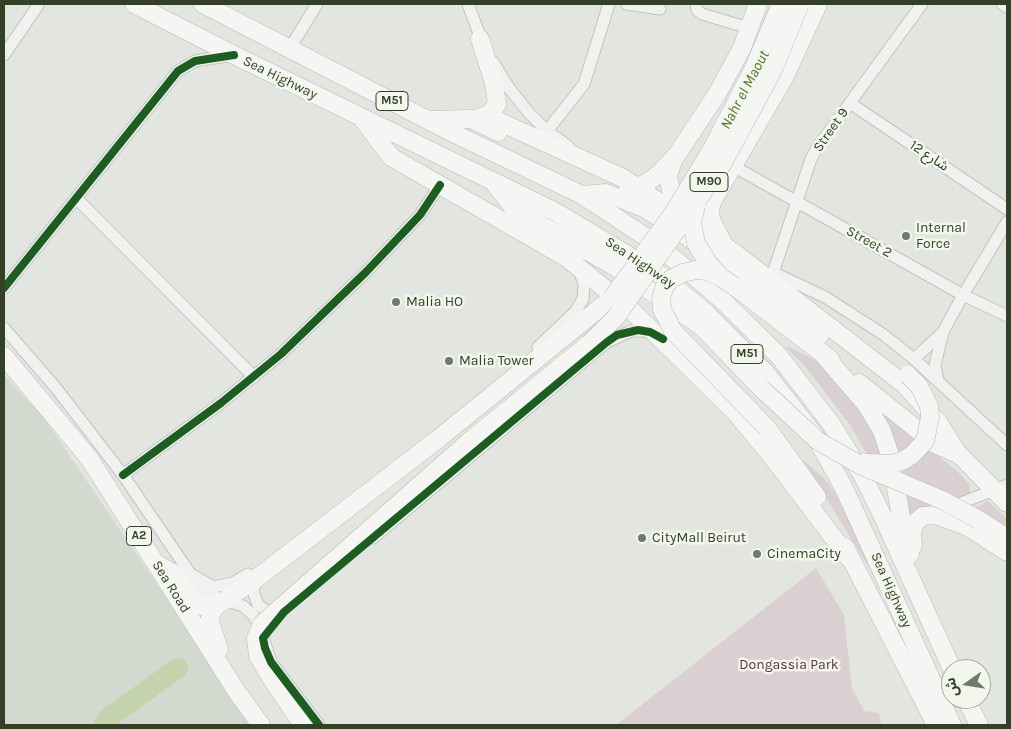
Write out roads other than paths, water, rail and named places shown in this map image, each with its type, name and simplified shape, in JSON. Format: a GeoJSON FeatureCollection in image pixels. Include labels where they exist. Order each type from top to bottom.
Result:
{"type":"FeatureCollection","features":[{"type":"Feature","properties":{"kind":"highway","name":"Sea Highway"},"geometry":{"type":"LineString","coordinates":[[134,4],[234,55],[491,180],[601,238],[659,274],[706,313],[788,399],[816,436],[843,486],[952,725]]}},
{"type":"Feature","properties":{"kind":"highway"},"geometry":{"type":"LineString","coordinates":[[479,118],[614,183],[637,187],[656,177],[676,156],[717,94],[742,48],[758,4]]}},
{"type":"Feature","properties":{"kind":"highway","name":"M90"},"geometry":{"type":"LineString","coordinates":[[257,578],[438,438],[612,298],[674,212],[711,151],[753,70],[780,4]]}},
{"type":"Feature","properties":{"kind":"highway","name":"M90"},"geometry":{"type":"LineString","coordinates":[[263,631],[472,439],[596,338],[616,317],[698,199],[741,131],[773,70],[800,4]]}},
{"type":"Feature","properties":{"kind":"highway"},"geometry":{"type":"LineString","coordinates":[[818,4],[784,78],[719,187],[710,210],[715,231],[731,250],[775,273],[911,367],[929,406],[930,417],[925,441],[912,455],[893,464],[870,465],[853,460]]}},
{"type":"Feature","properties":{"kind":"highway","name":"Sea Highway"},"geometry":{"type":"LineString","coordinates":[[211,6],[429,120],[582,194],[677,260],[779,356],[817,403],[844,444],[866,483],[896,543],[948,659]]}},
{"type":"Feature","properties":{"kind":"highway"},"geometry":{"type":"LineString","coordinates":[[479,118],[496,106],[497,98],[480,39]]}},
{"type":"Feature","properties":{"kind":"highway"},"geometry":{"type":"LineString","coordinates":[[362,117],[390,156],[567,258],[605,288],[663,339],[748,427],[849,558]]}},
{"type":"Feature","properties":{"kind":"highway"},"geometry":{"type":"LineString","coordinates":[[429,120],[479,118],[588,160],[637,187],[731,250],[905,385],[938,422],[958,454]]}},
{"type":"Feature","properties":{"kind":"highway"},"geometry":{"type":"LineString","coordinates":[[676,156],[668,176],[671,190],[682,200],[696,202],[708,194],[750,134]]}},
{"type":"Feature","properties":{"kind":"highway"},"geometry":{"type":"LineString","coordinates":[[491,180],[515,210],[617,268],[673,304],[702,326],[761,388],[807,432],[853,460],[942,500],[1007,538]]}},
{"type":"Feature","properties":{"kind":"highway"},"geometry":{"type":"LineString","coordinates":[[582,194],[606,193],[625,200],[646,209],[681,232],[874,375],[920,414],[958,454],[1003,493]]}},
{"type":"Feature","properties":{"kind":"highway"},"geometry":{"type":"LineString","coordinates":[[698,199],[692,217],[694,236],[703,256],[728,282],[822,353],[935,444],[958,454]]}},
{"type":"Feature","properties":{"kind":"highway"},"geometry":{"type":"LineString","coordinates":[[728,282],[707,272],[696,270],[683,272],[671,278],[662,292],[664,316],[673,331],[767,428],[802,475],[837,528],[849,558],[936,725]]}},
{"type":"Feature","properties":{"kind":"highway"},"geometry":{"type":"LineString","coordinates":[[822,353],[866,404],[882,431],[891,458],[904,535],[941,644]]}},
{"type":"Feature","properties":{"kind":"highway","name":"Sea Road"},"geometry":{"type":"LineString","coordinates":[[4,356],[89,458],[237,692],[261,725]]}},
{"type":"Feature","properties":{"kind":"highway"},"geometry":{"type":"LineString","coordinates":[[916,574],[912,528],[918,519],[928,514],[952,520],[1007,552]]}},
{"type":"Feature","properties":{"kind":"highway"},"geometry":{"type":"LineString","coordinates":[[157,564],[175,574],[186,591],[200,606],[221,603]]}},
{"type":"Feature","properties":{"kind":"highway"},"geometry":{"type":"LineString","coordinates":[[237,692],[210,626],[210,616],[221,603],[257,578]]}},
{"type":"Feature","properties":{"kind":"highway"},"geometry":{"type":"LineString","coordinates":[[263,631],[256,638],[258,656],[304,725]]}},
{"type":"Feature","properties":{"kind":"highway"},"geometry":{"type":"LineString","coordinates":[[971,709],[979,725]]}},
{"type":"Feature","properties":{"kind":"street"},"geometry":{"type":"LineString","coordinates":[[4,55],[39,4]]}},
{"type":"Feature","properties":{"kind":"street"},"geometry":{"type":"LineString","coordinates":[[290,48],[317,4]]}},
{"type":"Feature","properties":{"kind":"street"},"geometry":{"type":"LineString","coordinates":[[468,4],[480,39],[509,88],[546,131],[588,160]]}},
{"type":"Feature","properties":{"kind":"street"},"geometry":{"type":"LineString","coordinates":[[546,131],[584,84],[609,4]]}},
{"type":"Feature","properties":{"kind":"street"},"geometry":{"type":"LineString","coordinates":[[626,4],[660,9]]}},
{"type":"Feature","properties":{"kind":"street"},"geometry":{"type":"LineString","coordinates":[[696,4],[697,10],[702,14],[749,28]]}},
{"type":"Feature","properties":{"kind":"street","name":"Street 9"},"geometry":{"type":"LineString","coordinates":[[775,273],[811,160],[817,148],[922,4]]}},
{"type":"Feature","properties":{"kind":"street"},"geometry":{"type":"LineString","coordinates":[[1002,4],[1007,7]]}},
{"type":"Feature","properties":{"kind":"street"},"geometry":{"type":"LineString","coordinates":[[4,288],[178,71],[195,61],[234,55]]}},
{"type":"Feature","properties":{"kind":"street","name":"شارع 12"},"geometry":{"type":"LineString","coordinates":[[850,104],[1007,209]]}},
{"type":"Feature","properties":{"kind":"street","name":"Street 2"},"geometry":{"type":"LineString","coordinates":[[733,166],[963,295],[1007,316]]}},
{"type":"Feature","properties":{"kind":"street"},"geometry":{"type":"LineString","coordinates":[[123,475],[254,377],[366,272],[420,215],[440,185]]}},
{"type":"Feature","properties":{"kind":"street"},"geometry":{"type":"LineString","coordinates":[[76,198],[254,377]]}},
{"type":"Feature","properties":{"kind":"street"},"geometry":{"type":"LineString","coordinates":[[1007,222],[943,332],[911,367],[938,381],[1007,445]]}},
{"type":"Feature","properties":{"kind":"street"},"geometry":{"type":"LineString","coordinates":[[190,573],[213,587],[227,585],[240,580],[412,449],[523,361],[575,312],[583,299],[585,289],[583,278],[577,268],[567,258]]}},
{"type":"Feature","properties":{"kind":"street"},"geometry":{"type":"LineString","coordinates":[[4,328],[62,396],[123,475],[190,573],[209,595],[221,603],[243,606],[254,616],[263,631],[271,662],[319,725]]}},
{"type":"Feature","properties":{"kind":"street"},"geometry":{"type":"LineString","coordinates":[[263,631],[607,342],[617,335],[638,330],[650,332],[663,339]]}},
{"type":"Feature","properties":{"kind":"street"},"geometry":{"type":"LineString","coordinates":[[938,381],[935,365],[943,332]]}},
{"type":"Feature","properties":{"kind":"street"},"geometry":{"type":"LineString","coordinates":[[928,514],[1003,493]]}},
{"type":"Feature","properties":{"kind":"street"},"geometry":{"type":"LineString","coordinates":[[257,578],[253,591],[258,605],[270,612],[284,612]]}},
{"type":"Feature","properties":{"kind":"waterway"},"geometry":{"type":"LineString","coordinates":[[104,725],[108,718],[178,668]]}},
{"type":"Feature","properties":{"kind":"place","name":"Internal Force"},"geometry":{"type":"Point","coordinates":[906,236]}},
{"type":"Feature","properties":{"kind":"place","name":"Malia HO"},"geometry":{"type":"Point","coordinates":[396,302]}},
{"type":"Feature","properties":{"kind":"place","name":"Malia Tower"},"geometry":{"type":"Point","coordinates":[449,361]}},
{"type":"Feature","properties":{"kind":"place","name":"CityMall Beirut"},"geometry":{"type":"Point","coordinates":[642,538]}},
{"type":"Feature","properties":{"kind":"place","name":"CinemaCity"},"geometry":{"type":"Point","coordinates":[757,554]}},
{"type":"Feature","properties":{"kind":"water label","name":"Nahr el Maout"},"geometry":{"type":"Point","coordinates":[745,90]}},
{"type":"Feature","properties":{"kind":"park label","name":"Dongassia Park"},"geometry":{"type":"Point","coordinates":[789,665]}}]}
